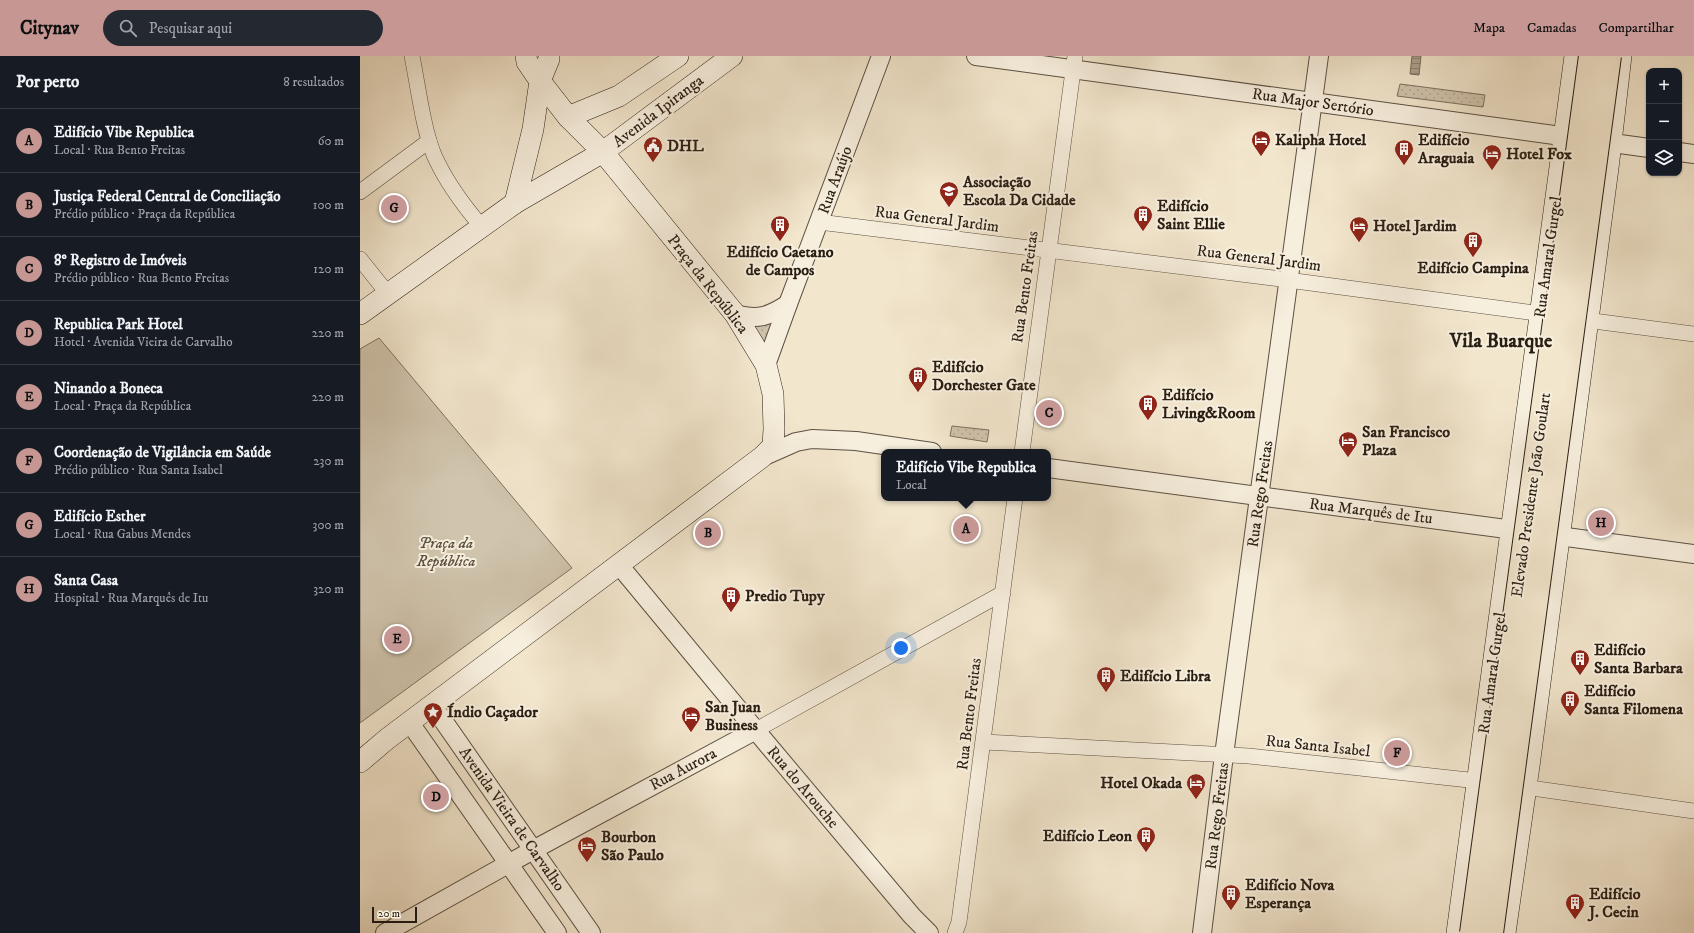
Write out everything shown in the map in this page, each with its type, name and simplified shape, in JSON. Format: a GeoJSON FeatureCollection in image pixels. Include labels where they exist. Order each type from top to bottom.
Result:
{"type":"FeatureCollection","features":[{"type":"Feature","properties":{"kind":"highway","name":"Elevado Presidente João Goulart"},"geometry":{"type":"LineString","coordinates":[[1471,933],[1590,56]]}},
{"type":"Feature","properties":{"kind":"highway","name":"Elevado Presidente João Goulart"},"geometry":{"type":"LineString","coordinates":[[1492,933],[1610,56]]}},
{"type":"Feature","properties":{"kind":"main road","name":"Praça da República"},"geometry":{"type":"LineString","coordinates":[[360,762],[762,457],[772,446],[774,429],[773,394],[766,365],[735,314],[603,152],[568,117],[526,62],[526,56]]}},
{"type":"Feature","properties":{"kind":"main road"},"geometry":{"type":"LineString","coordinates":[[515,203],[533,129],[540,81],[549,56]]}},
{"type":"Feature","properties":{"kind":"main road","name":"Avenida Ipiranga"},"geometry":{"type":"LineString","coordinates":[[568,117],[619,96],[678,56]]}},
{"type":"Feature","properties":{"kind":"main road","name":"Avenida Ipiranga"},"geometry":{"type":"LineString","coordinates":[[603,152],[732,56]]}},
{"type":"Feature","properties":{"kind":"main road","name":"Rua Amaral Gurgel"},"geometry":{"type":"LineString","coordinates":[[1458,933],[1575,56]]}},
{"type":"Feature","properties":{"kind":"main road"},"geometry":{"type":"LineString","coordinates":[[1505,933],[1526,788],[1612,143],[1621,56]]}},
{"type":"Feature","properties":{"kind":"main road"},"geometry":{"type":"LineString","coordinates":[[360,314],[515,203],[603,152]]}},
{"type":"Feature","properties":{"kind":"street"},"geometry":{"type":"LineString","coordinates":[[412,56],[429,141],[435,156],[453,191],[482,227]]}},
{"type":"Feature","properties":{"kind":"street","name":"Rua Araújo"},"geometry":{"type":"LineString","coordinates":[[766,365],[881,56]]}},
{"type":"Feature","properties":{"kind":"street","name":"Rua Major Sertório"},"geometry":{"type":"LineString","coordinates":[[976,56],[1074,63],[1313,102],[1646,148]]}},
{"type":"Feature","properties":{"kind":"street","name":"Rua Rego Freitas"},"geometry":{"type":"LineString","coordinates":[[1202,933],[1224,755],[1319,56]]}},
{"type":"Feature","properties":{"kind":"street","name":"Rua Bento Freitas"},"geometry":{"type":"LineString","coordinates":[[1022,449],[1074,63]]}},
{"type":"Feature","properties":{"kind":"street"},"geometry":{"type":"LineString","coordinates":[[360,192],[429,141]]}},
{"type":"Feature","properties":{"kind":"street"},"geometry":{"type":"LineString","coordinates":[[1682,152],[1694,154]]}},
{"type":"Feature","properties":{"kind":"street","name":"Rua General Jardim"},"geometry":{"type":"LineString","coordinates":[[819,222],[1289,280],[1694,334]]}},
{"type":"Feature","properties":{"kind":"street"},"geometry":{"type":"LineString","coordinates":[[360,259],[388,294]]}},
{"type":"Feature","properties":{"kind":"street"},"geometry":{"type":"LineString","coordinates":[[735,314],[760,318],[773,314],[788,304]]}},
{"type":"Feature","properties":{"kind":"street"},"geometry":{"type":"LineString","coordinates":[[762,457],[796,442],[812,439],[850,440],[912,449]]}},
{"type":"Feature","properties":{"kind":"street","name":"Rua Marquês de Itu"},"geometry":{"type":"LineString","coordinates":[[1051,468],[1694,554]]}},
{"type":"Feature","properties":{"kind":"street","name":"Rua Bento Freitas"},"geometry":{"type":"LineString","coordinates":[[955,933],[959,922],[1016,501]]}},
{"type":"Feature","properties":{"kind":"street","name":"Rua do Arouche"},"geometry":{"type":"LineString","coordinates":[[619,565],[912,916],[929,933]]}},
{"type":"Feature","properties":{"kind":"street","name":"Rua Aurora"},"geometry":{"type":"LineString","coordinates":[[385,933],[533,850],[756,730],[1003,593]]}},
{"type":"Feature","properties":{"kind":"street","name":"Avenida Vieira de Carvalho"},"geometry":{"type":"LineString","coordinates":[[433,706],[591,933]]}},
{"type":"Feature","properties":{"kind":"street","name":"Avenida Vieira de Carvalho"},"geometry":{"type":"LineString","coordinates":[[410,723],[557,933]]}},
{"type":"Feature","properties":{"kind":"street","name":"Rua Santa Isabel"},"geometry":{"type":"LineString","coordinates":[[984,742],[1252,757],[1478,781],[1694,811]]}},
{"type":"Feature","properties":{"kind":"street"},"geometry":{"type":"LineString","coordinates":[[456,788],[479,770]]}},
{"type":"Feature","properties":{"kind":"green space"},"geometry":{"type":"Polygon","coordinates":[[[1400,84],[1485,95],[1483,107],[1397,96],[1400,84]]]}},
{"type":"Feature","properties":{"kind":"green space"},"geometry":{"type":"Polygon","coordinates":[[[779,315],[767,350],[745,321],[779,315]]]}},
{"type":"Feature","properties":{"kind":"green space","name":"Praça da República"},"geometry":{"type":"Polygon","coordinates":[[[379,338],[572,568],[360,723],[360,349],[379,338]]]}},
{"type":"Feature","properties":{"kind":"green space"},"geometry":{"type":"Polygon","coordinates":[[[952,426],[989,430],[987,442],[950,436],[952,426]]]}},
{"type":"Feature","properties":{"kind":"shaded area"},"geometry":{"type":"Polygon","coordinates":[[[1412,56],[1421,56],[1419,75],[1410,74],[1412,56]]]}},
{"type":"Feature","properties":{"kind":"place","name":"Kalipha Hotel"},"geometry":{"type":"Point","coordinates":[1261,157]}},
{"type":"Feature","properties":{"kind":"place","name":"DHL"},"geometry":{"type":"Point","coordinates":[653,163]}},
{"type":"Feature","properties":{"kind":"place","name":"Edifício Araguaia"},"geometry":{"type":"Point","coordinates":[1404,166]}},
{"type":"Feature","properties":{"kind":"place","name":"Hotel Fox"},"geometry":{"type":"Point","coordinates":[1492,171]}},
{"type":"Feature","properties":{"kind":"place","name":"Edifício Esther"},"geometry":{"type":"Point","coordinates":[394,208]}},
{"type":"Feature","properties":{"kind":"place","name":"Associação Escola Da Cidade"},"geometry":{"type":"Point","coordinates":[949,208]}},
{"type":"Feature","properties":{"kind":"place","name":"Edifício Saint Ellie"},"geometry":{"type":"Point","coordinates":[1143,232]}},
{"type":"Feature","properties":{"kind":"place","name":"Edifício Caetano de Campos"},"geometry":{"type":"Point","coordinates":[780,242]}},
{"type":"Feature","properties":{"kind":"place","name":"Hotel Jardim"},"geometry":{"type":"Point","coordinates":[1359,243]}},
{"type":"Feature","properties":{"kind":"place","name":"Edifício Campina"},"geometry":{"type":"Point","coordinates":[1473,258]}},
{"type":"Feature","properties":{"kind":"place","name":"Edifício Dorchester Gate"},"geometry":{"type":"Point","coordinates":[918,393]}},
{"type":"Feature","properties":{"kind":"place","name":"8º Registro de Imóveis"},"geometry":{"type":"Point","coordinates":[1049,413]}},
{"type":"Feature","properties":{"kind":"place","name":"Edifício Living&Room"},"geometry":{"type":"Point","coordinates":[1148,421]}},
{"type":"Feature","properties":{"kind":"place","name":"San Francisco Plaza"},"geometry":{"type":"Point","coordinates":[1348,458]}},
{"type":"Feature","properties":{"kind":"place","name":"Santa Casa"},"geometry":{"type":"Point","coordinates":[1601,523]}},
{"type":"Feature","properties":{"kind":"place","name":"Edifício Vibe Republica"},"geometry":{"type":"Point","coordinates":[966,529]}},
{"type":"Feature","properties":{"kind":"place","name":"Justiça Federal Central de Conciliação"},"geometry":{"type":"Point","coordinates":[708,533]}},
{"type":"Feature","properties":{"kind":"place","name":"Predio Tupy"},"geometry":{"type":"Point","coordinates":[731,613]}},
{"type":"Feature","properties":{"kind":"place","name":"Ninando a Boneca"},"geometry":{"type":"Point","coordinates":[397,639]}},
{"type":"Feature","properties":{"kind":"place","name":"Edifício Santa Barbara"},"geometry":{"type":"Point","coordinates":[1580,676]}},
{"type":"Feature","properties":{"kind":"place","name":"Edifício Libra"},"geometry":{"type":"Point","coordinates":[1106,693]}},
{"type":"Feature","properties":{"kind":"place","name":"Edifício Santa Filomena"},"geometry":{"type":"Point","coordinates":[1570,717]}},
{"type":"Feature","properties":{"kind":"place","name":"Índio Caçador"},"geometry":{"type":"Point","coordinates":[433,729]}},
{"type":"Feature","properties":{"kind":"place","name":"San Juan Business"},"geometry":{"type":"Point","coordinates":[691,733]}},
{"type":"Feature","properties":{"kind":"place","name":"Coordenação de Vigilância em Saúde"},"geometry":{"type":"Point","coordinates":[1397,753]}},
{"type":"Feature","properties":{"kind":"place","name":"Republica Park Hotel"},"geometry":{"type":"Point","coordinates":[436,797]}},
{"type":"Feature","properties":{"kind":"place","name":"Hotel Okada"},"geometry":{"type":"Point","coordinates":[1196,800]}},
{"type":"Feature","properties":{"kind":"place","name":"Edifício Leon"},"geometry":{"type":"Point","coordinates":[1146,853]}},
{"type":"Feature","properties":{"kind":"place","name":"Bourbon São Paulo"},"geometry":{"type":"Point","coordinates":[587,863]}},
{"type":"Feature","properties":{"kind":"place","name":"Edifício Nova Esperança"},"geometry":{"type":"Point","coordinates":[1231,911]}},
{"type":"Feature","properties":{"kind":"place","name":"Edifício J. Cecin"},"geometry":{"type":"Point","coordinates":[1575,920]}},
{"type":"Feature","properties":{"kind":"district","name":"Vila Buarque"},"geometry":{"type":"Point","coordinates":[1501,341]}}]}
